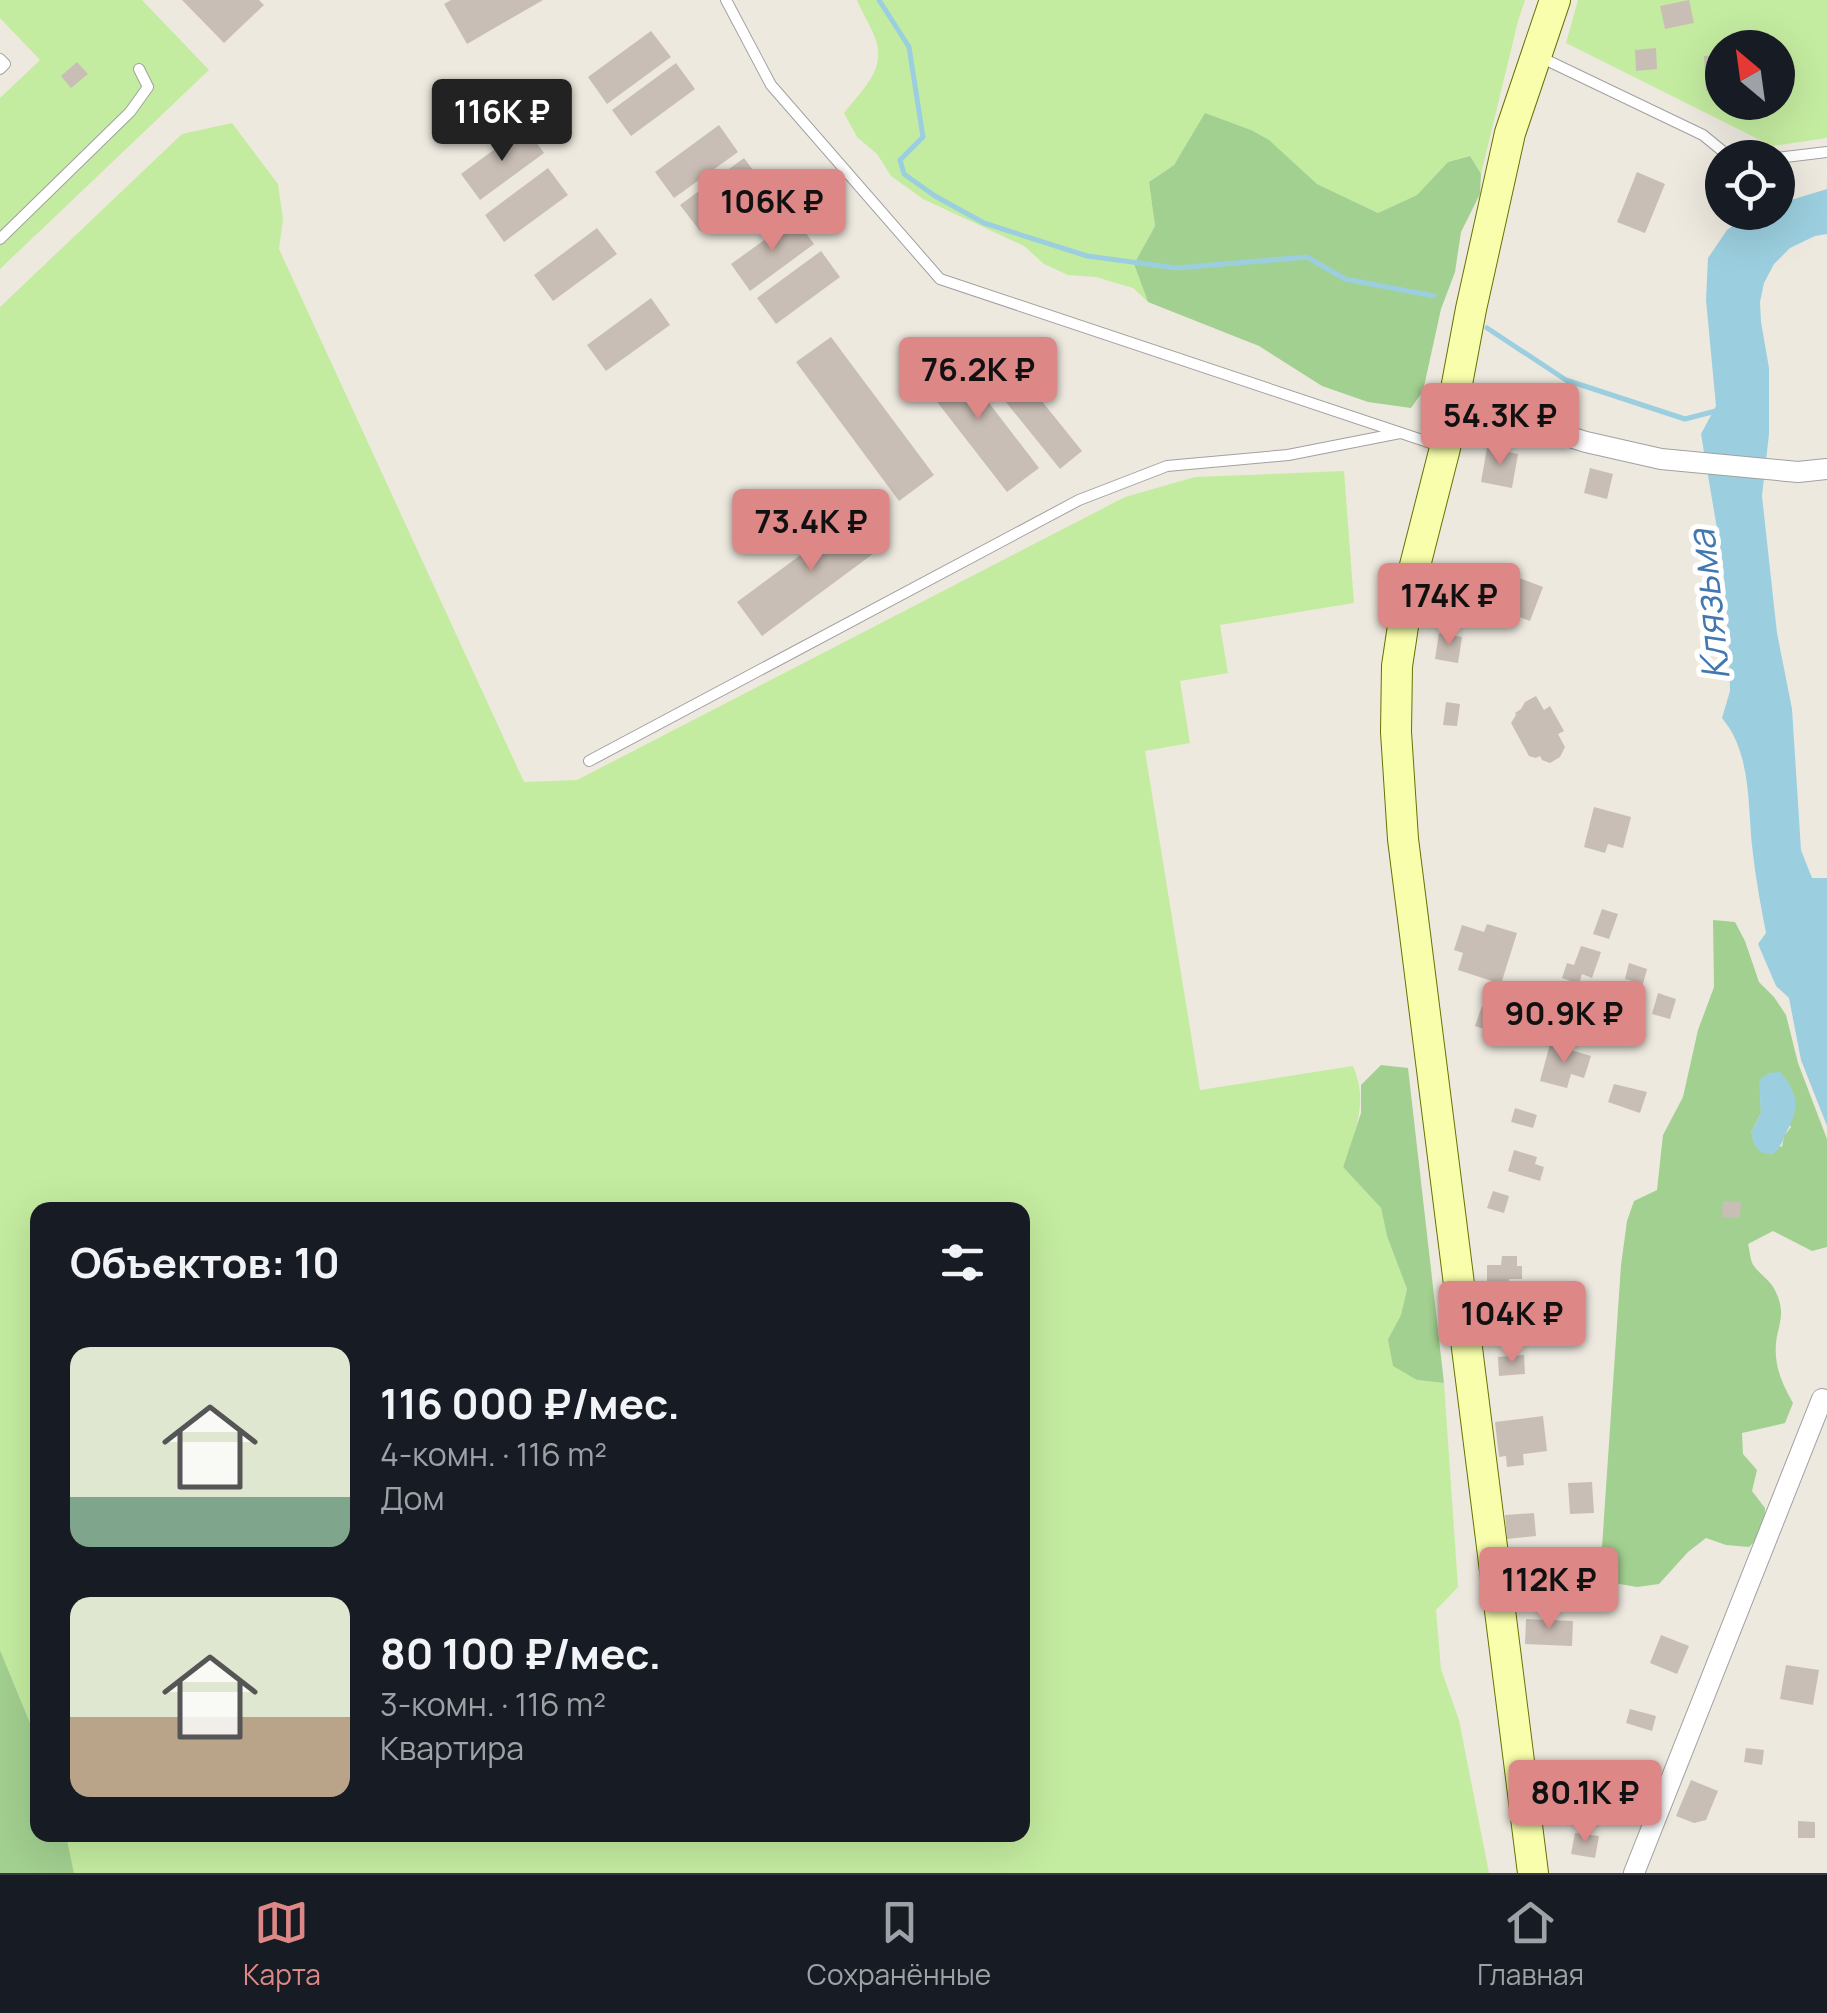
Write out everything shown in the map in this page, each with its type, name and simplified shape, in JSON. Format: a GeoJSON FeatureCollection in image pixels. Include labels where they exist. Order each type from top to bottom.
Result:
{"type":"FeatureCollection","features":[{"type":"Feature","properties":{"kind":"street"},"geometry":{"type":"LineString","coordinates":[[1534,1873],[1404,840],[1396,732],[1397,666],[1408,593],[1446,448],[1471,309],[1510,134],[1555,0]]}},
{"type":"Feature","properties":{"kind":"street"},"geometry":{"type":"LineString","coordinates":[[1454,401],[1586,442],[1661,459],[1798,472],[1827,469]]}},
{"type":"Feature","properties":{"kind":"street"},"geometry":{"type":"LineString","coordinates":[[1634,1873],[1822,1399]]}},
{"type":"Feature","properties":{"kind":"lane"},"geometry":{"type":"LineString","coordinates":[[726,0],[771,85],[940,279],[1446,448]]}},
{"type":"Feature","properties":{"kind":"lane"},"geometry":{"type":"LineString","coordinates":[[1536,55],[1709,140]]}},
{"type":"Feature","properties":{"kind":"lane"},"geometry":{"type":"LineString","coordinates":[[0,58],[5,64],[0,69]]}},
{"type":"Feature","properties":{"kind":"lane"},"geometry":{"type":"LineString","coordinates":[[0,240],[130,112],[148,87],[139,69]]}},
{"type":"Feature","properties":{"kind":"lane"},"geometry":{"type":"LineString","coordinates":[[1795,156],[1827,152]]}},
{"type":"Feature","properties":{"kind":"lane"},"geometry":{"type":"LineString","coordinates":[[589,761],[1080,500],[1167,466],[1288,455],[1402,433]]}},
{"type":"Feature","properties":{"kind":"green space"},"geometry":{"type":"Polygon","coordinates":[[[0,0],[142,0],[209,70],[0,269],[0,98],[40,60],[0,18],[0,0]]]}},
{"type":"Feature","properties":{"kind":"green space"},"geometry":{"type":"Polygon","coordinates":[[[857,0],[1525,0],[1481,174],[1469,156],[1448,162],[1417,195],[1378,213],[1317,184],[1251,130],[1205,114],[1174,165],[1149,182],[1155,226],[1134,264],[1148,302],[1133,288],[1096,277],[1068,275],[1044,264],[1024,246],[923,199],[891,176],[877,154],[857,137],[844,113],[877,64],[876,39],[857,0]]]}},
{"type":"Feature","properties":{"kind":"green space"},"geometry":{"type":"Polygon","coordinates":[[[1578,0],[1827,0],[1827,138],[1795,143],[1760,140],[1720,120],[1795,120],[1795,30],[1705,30],[1705,112],[1566,43],[1578,0]]]}},
{"type":"Feature","properties":{"kind":"green space"},"geometry":{"type":"Polygon","coordinates":[[[1205,113],[1269,140],[1317,184],[1378,213],[1417,195],[1448,162],[1470,156],[1481,174],[1480,194],[1461,232],[1455,272],[1441,309],[1423,391],[1411,408],[1368,402],[1322,386],[1259,346],[1148,302],[1134,264],[1155,226],[1149,182],[1174,165],[1205,113]]]}},
{"type":"Feature","properties":{"kind":"green space"},"geometry":{"type":"Polygon","coordinates":[[[232,123],[278,184],[283,219],[279,249],[524,782],[577,780],[1125,497],[1195,477],[1344,471],[1354,603],[1220,625],[1228,673],[1180,681],[1190,743],[1145,751],[1200,1090],[1353,1066],[1358,1080],[1358,1117],[1343,1167],[1381,1208],[1407,1289],[1401,1315],[1388,1339],[1417,1380],[1444,1383],[1458,1587],[1436,1610],[1441,1669],[1459,1720],[1489,1873],[74,1873],[67,1842],[1030,1842],[1030,1202],[30,1202],[30,1723],[0,1650],[0,307],[182,134],[232,123]]]}},
{"type":"Feature","properties":{"kind":"green space"},"geometry":{"type":"Polygon","coordinates":[[[1713,920],[1735,922],[1759,982],[1786,1015],[1798,1063],[1827,1139],[1827,1247],[1812,1251],[1773,1231],[1748,1244],[1753,1264],[1773,1287],[1780,1304],[1776,1359],[1793,1403],[1785,1423],[1742,1433],[1743,1454],[1757,1470],[1752,1491],[1765,1508],[1764,1532],[1749,1547],[1706,1538],[1659,1584],[1637,1587],[1614,1583],[1601,1562],[1621,1265],[1634,1201],[1657,1190],[1663,1135],[1683,1097],[1698,1030],[1714,987],[1713,920]],[[1760,1081],[1761,1113],[1751,1133],[1782,1147],[1791,1127],[1760,1081]]]}},
{"type":"Feature","properties":{"kind":"green space"},"geometry":{"type":"Polygon","coordinates":[[[1381,1065],[1408,1068],[1444,1383],[1417,1380],[1393,1366],[1388,1339],[1401,1315],[1407,1289],[1381,1208],[1343,1167],[1361,1113],[1361,1085],[1381,1065]]]}},
{"type":"Feature","properties":{"kind":"green space"},"geometry":{"type":"Polygon","coordinates":[[[0,1650],[30,1723],[30,1842],[67,1842],[74,1873],[0,1873],[0,1650]]]}},
{"type":"Feature","properties":{"kind":"water"},"geometry":{"type":"Polygon","coordinates":[[[1827,189],[1827,234],[1790,248],[1774,264],[1764,283],[1760,302],[1769,368],[1769,434],[1762,496],[1777,633],[1792,709],[1801,850],[1812,878],[1827,878],[1827,1126],[1801,1060],[1789,998],[1776,986],[1758,944],[1766,933],[1754,864],[1747,783],[1739,749],[1722,718],[1730,691],[1723,564],[1701,434],[1716,406],[1706,300],[1708,258],[1727,230],[1795,230],[1795,199],[1827,189]]]}},
{"type":"Feature","properties":{"kind":"water"},"geometry":{"type":"Polygon","coordinates":[[[1780,1072],[1794,1094],[1794,1116],[1778,1149],[1773,1154],[1762,1153],[1751,1133],[1761,1113],[1759,1080],[1780,1072]]]}},
{"type":"Feature","properties":{"kind":"building"},"geometry":{"type":"Polygon","coordinates":[[[182,0],[259,0],[264,5],[224,43],[182,0]]]}},
{"type":"Feature","properties":{"kind":"building"},"geometry":{"type":"Polygon","coordinates":[[[451,0],[543,0],[467,44],[444,4],[451,0]]]}},
{"type":"Feature","properties":{"kind":"building"},"geometry":{"type":"Polygon","coordinates":[[[1689,0],[1694,23],[1665,29],[1660,6],[1689,0]]]}},
{"type":"Feature","properties":{"kind":"building"},"geometry":{"type":"Polygon","coordinates":[[[651,31],[671,57],[607,104],[588,77],[651,31]]]}},
{"type":"Feature","properties":{"kind":"building"},"geometry":{"type":"Polygon","coordinates":[[[1656,48],[1657,69],[1636,71],[1635,50],[1656,48]]]}},
{"type":"Feature","properties":{"kind":"building"},"geometry":{"type":"Polygon","coordinates":[[[77,62],[88,74],[71,88],[61,76],[77,62]]]}},
{"type":"Feature","properties":{"kind":"building"},"geometry":{"type":"Polygon","coordinates":[[[676,63],[695,89],[631,136],[612,110],[676,63]]]}},
{"type":"Feature","properties":{"kind":"building"},"geometry":{"type":"Polygon","coordinates":[[[719,125],[738,152],[674,198],[655,172],[719,125]]]}},
{"type":"Feature","properties":{"kind":"building"},"geometry":{"type":"Polygon","coordinates":[[[525,127],[544,153],[480,200],[461,174],[525,127]]]}},
{"type":"Feature","properties":{"kind":"building"},"geometry":{"type":"Polygon","coordinates":[[[744,158],[763,184],[700,231],[680,205],[744,158]]]}},
{"type":"Feature","properties":{"kind":"building"},"geometry":{"type":"Polygon","coordinates":[[[548,168],[568,195],[504,242],[485,215],[548,168]]]}},
{"type":"Feature","properties":{"kind":"building"},"geometry":{"type":"Polygon","coordinates":[[[1637,172],[1665,184],[1645,233],[1617,222],[1637,172]]]}},
{"type":"Feature","properties":{"kind":"building"},"geometry":{"type":"Polygon","coordinates":[[[795,218],[814,244],[750,291],[731,264],[795,218]]]}},
{"type":"Feature","properties":{"kind":"building"},"geometry":{"type":"Polygon","coordinates":[[[597,228],[617,254],[553,301],[534,275],[597,228]]]}},
{"type":"Feature","properties":{"kind":"building"},"geometry":{"type":"Polygon","coordinates":[[[821,251],[840,277],[776,324],[757,298],[821,251]]]}},
{"type":"Feature","properties":{"kind":"building"},"geometry":{"type":"Polygon","coordinates":[[[651,298],[670,325],[606,371],[587,345],[651,298]]]}},
{"type":"Feature","properties":{"kind":"building"},"geometry":{"type":"Polygon","coordinates":[[[831,337],[934,475],[899,501],[796,362],[831,337]]]}},
{"type":"Feature","properties":{"kind":"building"},"geometry":{"type":"Polygon","coordinates":[[[950,352],[1039,468],[1007,492],[917,376],[950,352]]]}},
{"type":"Feature","properties":{"kind":"building"},"geometry":{"type":"Polygon","coordinates":[[[1024,379],[1082,451],[1060,469],[1001,396],[1024,379]]]}},
{"type":"Feature","properties":{"kind":"building"},"geometry":{"type":"Polygon","coordinates":[[[1487,448],[1518,454],[1512,488],[1481,482],[1487,448]]]}},
{"type":"Feature","properties":{"kind":"building"},"geometry":{"type":"Polygon","coordinates":[[[1590,468],[1613,474],[1607,499],[1584,493],[1590,468]]]}},
{"type":"Feature","properties":{"kind":"building"},"geometry":{"type":"Polygon","coordinates":[[[860,511],[885,545],[762,636],[737,602],[860,511]]]}},
{"type":"Feature","properties":{"kind":"building"},"geometry":{"type":"Polygon","coordinates":[[[1480,563],[1543,587],[1530,621],[1467,598],[1480,563]]]}},
{"type":"Feature","properties":{"kind":"building"},"geometry":{"type":"Polygon","coordinates":[[[1439,633],[1462,637],[1458,663],[1435,659],[1439,633]]]}},
{"type":"Feature","properties":{"kind":"building"},"geometry":{"type":"Polygon","coordinates":[[[1536,696],[1544,710],[1550,706],[1564,731],[1558,734],[1565,747],[1560,757],[1550,763],[1540,756],[1529,756],[1511,723],[1525,702],[1536,696]]]}},
{"type":"Feature","properties":{"kind":"building"},"geometry":{"type":"Polygon","coordinates":[[[1446,702],[1460,704],[1457,726],[1443,725],[1446,702]]]}},
{"type":"Feature","properties":{"kind":"building"},"geometry":{"type":"Polygon","coordinates":[[[1594,807],[1631,817],[1623,848],[1608,844],[1605,853],[1584,847],[1594,807]]]}},
{"type":"Feature","properties":{"kind":"building"},"geometry":{"type":"Polygon","coordinates":[[[1602,909],[1618,914],[1609,939],[1593,934],[1602,909]]]}},
{"type":"Feature","properties":{"kind":"building"},"geometry":{"type":"Polygon","coordinates":[[[1487,924],[1517,933],[1501,984],[1458,970],[1463,953],[1454,950],[1462,925],[1484,932],[1487,924]]]}},
{"type":"Feature","properties":{"kind":"building"},"geometry":{"type":"Polygon","coordinates":[[[1581,946],[1601,952],[1592,978],[1582,974],[1579,984],[1562,978],[1567,963],[1574,965],[1581,946]]]}},
{"type":"Feature","properties":{"kind":"building"},"geometry":{"type":"Polygon","coordinates":[[[1629,963],[1647,969],[1643,984],[1625,979],[1629,963]]]}},
{"type":"Feature","properties":{"kind":"building"},"geometry":{"type":"Polygon","coordinates":[[[1658,993],[1676,999],[1670,1019],[1652,1014],[1658,993]]]}},
{"type":"Feature","properties":{"kind":"building"},"geometry":{"type":"Polygon","coordinates":[[[1482,1006],[1514,1016],[1507,1037],[1475,1026],[1482,1006]]]}},
{"type":"Feature","properties":{"kind":"building"},"geometry":{"type":"Polygon","coordinates":[[[1550,1044],[1591,1056],[1584,1078],[1571,1074],[1567,1088],[1540,1081],[1550,1044]]]}},
{"type":"Feature","properties":{"kind":"building"},"geometry":{"type":"Polygon","coordinates":[[[1614,1084],[1647,1092],[1640,1113],[1608,1102],[1614,1084]]]}},
{"type":"Feature","properties":{"kind":"building"},"geometry":{"type":"Polygon","coordinates":[[[1515,1108],[1537,1115],[1533,1128],[1511,1122],[1515,1108]]]}},
{"type":"Feature","properties":{"kind":"building"},"geometry":{"type":"Polygon","coordinates":[[[1514,1150],[1537,1157],[1535,1164],[1544,1167],[1540,1181],[1508,1171],[1514,1150]]]}},
{"type":"Feature","properties":{"kind":"building"},"geometry":{"type":"Polygon","coordinates":[[[1493,1191],[1509,1196],[1504,1213],[1487,1208],[1493,1191]]]}},
{"type":"Feature","properties":{"kind":"building"},"geometry":{"type":"Polygon","coordinates":[[[1723,1201],[1741,1202],[1740,1218],[1722,1217],[1723,1201]]]}},
{"type":"Feature","properties":{"kind":"building"},"geometry":{"type":"Polygon","coordinates":[[[1502,1256],[1517,1256],[1522,1279],[1509,1279],[1509,1288],[1487,1287],[1487,1265],[1501,1265],[1502,1256]]]}},
{"type":"Feature","properties":{"kind":"building"},"geometry":{"type":"Polygon","coordinates":[[[1506,1306],[1530,1307],[1530,1321],[1505,1320],[1506,1306]]]}},
{"type":"Feature","properties":{"kind":"building"},"geometry":{"type":"Polygon","coordinates":[[[1524,1355],[1525,1374],[1499,1376],[1498,1357],[1524,1355]]]}},
{"type":"Feature","properties":{"kind":"building"},"geometry":{"type":"Polygon","coordinates":[[[1543,1416],[1547,1451],[1523,1454],[1524,1465],[1507,1467],[1506,1456],[1499,1457],[1495,1422],[1543,1416]]]}},
{"type":"Feature","properties":{"kind":"building"},"geometry":{"type":"Polygon","coordinates":[[[1592,1482],[1594,1513],[1570,1514],[1568,1483],[1592,1482]]]}},
{"type":"Feature","properties":{"kind":"building"},"geometry":{"type":"Polygon","coordinates":[[[1534,1513],[1536,1536],[1507,1539],[1505,1515],[1534,1513]]]}},
{"type":"Feature","properties":{"kind":"building"},"geometry":{"type":"Polygon","coordinates":[[[1567,1549],[1570,1583],[1511,1588],[1508,1554],[1567,1549]]]}},
{"type":"Feature","properties":{"kind":"building"},"geometry":{"type":"Polygon","coordinates":[[[1526,1619],[1573,1621],[1572,1646],[1525,1644],[1526,1619]]]}},
{"type":"Feature","properties":{"kind":"building"},"geometry":{"type":"Polygon","coordinates":[[[1661,1635],[1689,1646],[1677,1674],[1650,1663],[1661,1635]]]}},
{"type":"Feature","properties":{"kind":"building"},"geometry":{"type":"Polygon","coordinates":[[[1786,1665],[1819,1670],[1813,1705],[1780,1699],[1786,1665]]]}},
{"type":"Feature","properties":{"kind":"building"},"geometry":{"type":"Polygon","coordinates":[[[1630,1709],[1656,1716],[1652,1731],[1626,1723],[1630,1709]]]}},
{"type":"Feature","properties":{"kind":"building"},"geometry":{"type":"Polygon","coordinates":[[[1746,1748],[1764,1750],[1762,1765],[1744,1762],[1746,1748]]]}},
{"type":"Feature","properties":{"kind":"building"},"geometry":{"type":"Polygon","coordinates":[[[1691,1780],[1718,1791],[1706,1820],[1694,1823],[1676,1816],[1691,1780]]]}},
{"type":"Feature","properties":{"kind":"building"},"geometry":{"type":"Polygon","coordinates":[[[1542,1785],[1563,1791],[1560,1804],[1538,1798],[1542,1785]]]}},
{"type":"Feature","properties":{"kind":"building"},"geometry":{"type":"Polygon","coordinates":[[[1610,1790],[1633,1797],[1627,1816],[1604,1810],[1610,1790]]]}},
{"type":"Feature","properties":{"kind":"building"},"geometry":{"type":"Polygon","coordinates":[[[1798,1821],[1815,1822],[1815,1838],[1798,1838],[1798,1821]]]}},
{"type":"Feature","properties":{"kind":"building"},"geometry":{"type":"Polygon","coordinates":[[[1575,1833],[1599,1836],[1595,1858],[1571,1854],[1575,1833]]]}},
{"type":"Feature","properties":{"kind":"waterway"},"geometry":{"type":"LineString","coordinates":[[879,0],[909,47],[923,137],[900,160],[904,174],[984,223],[1087,256],[1177,268],[1307,257],[1345,279],[1434,296]]}},
{"type":"Feature","properties":{"kind":"waterway"},"geometry":{"type":"LineString","coordinates":[[1487,328],[1566,380],[1685,419],[1716,411]]}},
{"type":"Feature","properties":{"kind":"water label","name":"Клязьма"},"geometry":{"type":"Point","coordinates":[1709,605]}}]}
